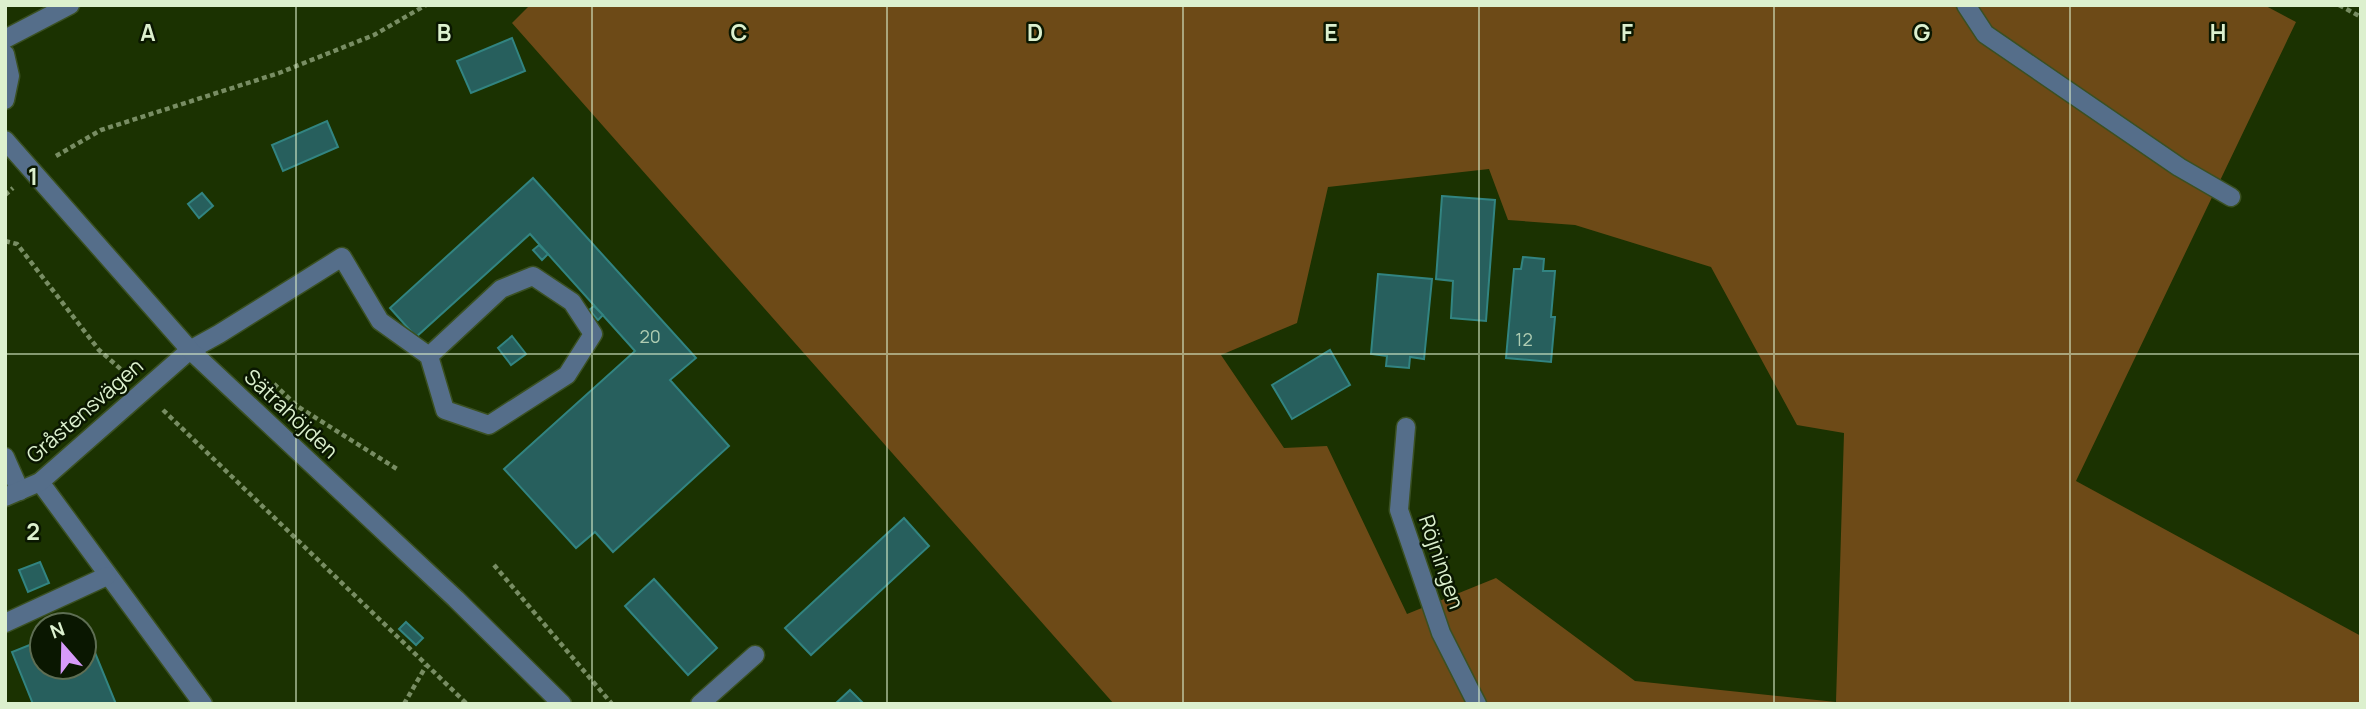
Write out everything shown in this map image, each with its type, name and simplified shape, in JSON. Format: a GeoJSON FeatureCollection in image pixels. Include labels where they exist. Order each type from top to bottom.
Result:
{"type":"FeatureCollection","features":[{"type":"Feature","properties":{"kind":"street"},"geometry":{"type":"LineString","coordinates":[[5,39],[70,5]]}},
{"type":"Feature","properties":{"kind":"street"},"geometry":{"type":"LineString","coordinates":[[1966,5],[1985,34],[2179,167],[2231,197]]}},
{"type":"Feature","properties":{"kind":"street"},"geometry":{"type":"LineString","coordinates":[[5,54],[10,76],[5,100]]}},
{"type":"Feature","properties":{"kind":"street","name":"Sätrahöjden"},"geometry":{"type":"LineString","coordinates":[[5,141],[190,350],[456,599],[562,704]]}},
{"type":"Feature","properties":{"kind":"street","name":"Gråstensvägen"},"geometry":{"type":"LineString","coordinates":[[13,494],[40,482],[190,350],[342,257],[380,321],[429,356]]}},
{"type":"Feature","properties":{"kind":"street"},"geometry":{"type":"LineString","coordinates":[[533,276],[572,302],[593,334],[567,375],[489,425],[445,410],[429,356],[501,289],[533,276]]}},
{"type":"Feature","properties":{"kind":"street","name":"Röjningen"},"geometry":{"type":"LineString","coordinates":[[1406,427],[1399,510],[1441,633],[1477,704]]}},
{"type":"Feature","properties":{"kind":"street"},"geometry":{"type":"LineString","coordinates":[[5,457],[13,494]]}},
{"type":"Feature","properties":{"kind":"street"},"geometry":{"type":"LineString","coordinates":[[40,482],[203,704]]}},
{"type":"Feature","properties":{"kind":"street"},"geometry":{"type":"LineString","coordinates":[[5,623],[107,576]]}},
{"type":"Feature","properties":{"kind":"street"},"geometry":{"type":"LineString","coordinates":[[700,704],[755,655]]}},
{"type":"Feature","properties":{"kind":"path"},"geometry":{"type":"LineString","coordinates":[[5,195],[31,170],[101,130],[279,73],[374,35],[426,5]]}},
{"type":"Feature","properties":{"kind":"path"},"geometry":{"type":"LineString","coordinates":[[2339,5],[2361,17]]}},
{"type":"Feature","properties":{"kind":"path"},"geometry":{"type":"LineString","coordinates":[[5,241],[17,244],[99,349],[467,704]]}},
{"type":"Feature","properties":{"kind":"path"},"geometry":{"type":"LineString","coordinates":[[268,379],[297,406],[397,469]]}},
{"type":"Feature","properties":{"kind":"path"},"geometry":{"type":"LineString","coordinates":[[494,565],[612,704]]}},
{"type":"Feature","properties":{"kind":"path"},"geometry":{"type":"LineString","coordinates":[[404,704],[426,666]]}},
{"type":"Feature","properties":{"kind":"shaded area"},"geometry":{"type":"Polygon","coordinates":[[[530,5],[2264,5],[2296,22],[2076,481],[2361,636],[2361,704],[1114,704],[512,23],[530,5]],[[1489,169],[1328,187],[1297,323],[1221,355],[1284,448],[1327,446],[1407,614],[1496,578],[1635,681],[1836,702],[1844,433],[1797,425],[1711,267],[1575,225],[1508,220],[1489,169]]]}},
{"type":"Feature","properties":{"kind":"building"},"geometry":{"type":"Polygon","coordinates":[[[512,38],[525,71],[471,93],[457,61],[512,38]]]}},
{"type":"Feature","properties":{"kind":"building"},"geometry":{"type":"Polygon","coordinates":[[[327,121],[338,147],[283,171],[272,145],[327,121]]]}},
{"type":"Feature","properties":{"kind":"building"},"geometry":{"type":"Polygon","coordinates":[[[533,178],[696,358],[670,380],[729,446],[613,552],[595,532],[576,548],[504,469],[635,351],[530,234],[416,337],[390,308],[533,178]]]}},
{"type":"Feature","properties":{"kind":"building"},"geometry":{"type":"Polygon","coordinates":[[[202,193],[213,206],[199,218],[188,204],[202,193]]]}},
{"type":"Feature","properties":{"kind":"building"},"geometry":{"type":"Polygon","coordinates":[[[1442,196],[1495,200],[1486,321],[1451,318],[1453,281],[1436,279],[1442,196]]]}},
{"type":"Feature","properties":{"kind":"building"},"geometry":{"type":"Polygon","coordinates":[[[539,245],[548,254],[542,260],[533,250],[539,245]]]}},
{"type":"Feature","properties":{"kind":"building"},"geometry":{"type":"Polygon","coordinates":[[[1523,257],[1544,259],[1543,271],[1555,271],[1551,362],[1506,358],[1514,269],[1521,269],[1523,257]]]}},
{"type":"Feature","properties":{"kind":"building"},"geometry":{"type":"Polygon","coordinates":[[[1378,274],[1432,279],[1424,359],[1410,357],[1409,368],[1386,366],[1387,356],[1371,354],[1378,274]]]}},
{"type":"Feature","properties":{"kind":"building"},"geometry":{"type":"Polygon","coordinates":[[[594,306],[603,315],[598,320],[589,310],[594,306]]]}},
{"type":"Feature","properties":{"kind":"building"},"geometry":{"type":"Polygon","coordinates":[[[512,336],[526,354],[511,365],[498,348],[512,336]]]}},
{"type":"Feature","properties":{"kind":"building"},"geometry":{"type":"Polygon","coordinates":[[[1330,350],[1350,385],[1292,419],[1272,385],[1330,350]]]}},
{"type":"Feature","properties":{"kind":"building"},"geometry":{"type":"Polygon","coordinates":[[[904,518],[929,546],[811,655],[785,628],[904,518]]]}},
{"type":"Feature","properties":{"kind":"building"},"geometry":{"type":"Polygon","coordinates":[[[40,562],[49,583],[28,592],[19,570],[40,562]]]}},
{"type":"Feature","properties":{"kind":"building"},"geometry":{"type":"Polygon","coordinates":[[[654,579],[717,648],[688,675],[625,606],[654,579]]]}},
{"type":"Feature","properties":{"kind":"building"},"geometry":{"type":"Polygon","coordinates":[[[406,622],[423,638],[416,645],[399,629],[406,622]]]}},
{"type":"Feature","properties":{"kind":"building"},"geometry":{"type":"Polygon","coordinates":[[[28,646],[28,681],[98,681],[98,660],[116,704],[33,704],[12,652],[28,646]]]}},
{"type":"Feature","properties":{"kind":"building"},"geometry":{"type":"Polygon","coordinates":[[[850,690],[864,704],[835,704],[850,690]]]}}]}
